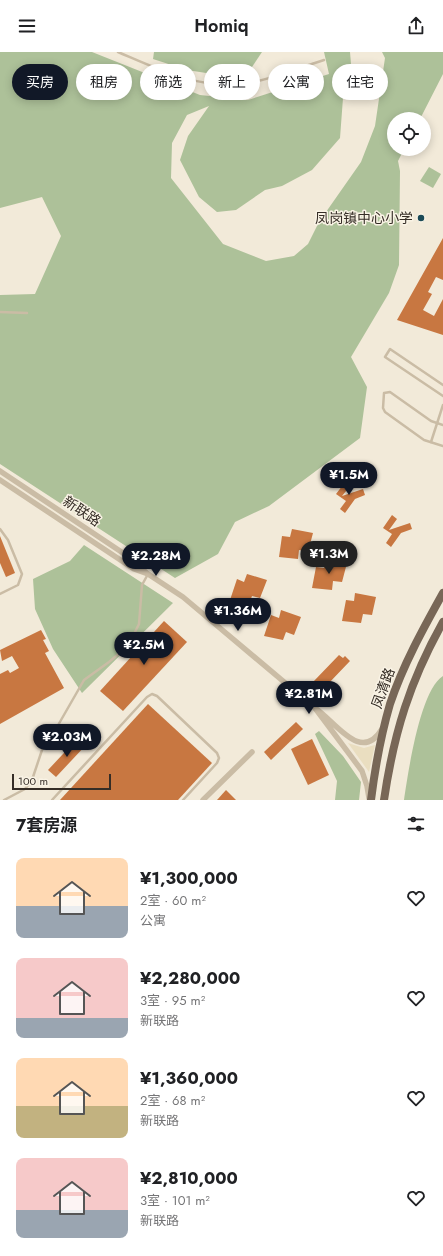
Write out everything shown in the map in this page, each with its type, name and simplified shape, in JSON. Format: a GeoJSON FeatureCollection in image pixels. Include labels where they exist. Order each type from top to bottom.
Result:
{"type":"FeatureCollection","features":[{"type":"Feature","properties":{"kind":"main road","name":"凤清路"},"geometry":{"type":"LineString","coordinates":[[370,800],[384,725],[391,703],[404,669],[443,593]]}},
{"type":"Feature","properties":{"kind":"main road","name":"凤清路"},"geometry":{"type":"LineString","coordinates":[[384,800],[392,750],[404,706],[419,669],[443,622]]}},
{"type":"Feature","properties":{"kind":"street","name":"新联路"},"geometry":{"type":"LineString","coordinates":[[0,471],[123,553],[148,574],[183,597],[351,738],[364,744],[375,739],[384,725]]}},
{"type":"Feature","properties":{"kind":"street","name":"新联路"},"geometry":{"type":"LineString","coordinates":[[0,480],[134,569],[148,574]]}},
{"type":"Feature","properties":{"kind":"street","name":"新联路"},"geometry":{"type":"LineString","coordinates":[[315,708],[362,770],[370,800]]}},
{"type":"Feature","properties":{"kind":"street"},"geometry":{"type":"LineString","coordinates":[[203,800],[252,752]]}},
{"type":"Feature","properties":{"kind":"lane"},"geometry":{"type":"LineString","coordinates":[[118,52],[170,74],[213,84],[243,84],[258,81],[324,60]]}},
{"type":"Feature","properties":{"kind":"lane"},"geometry":{"type":"LineString","coordinates":[[0,312],[27,313]]}},
{"type":"Feature","properties":{"kind":"lane"},"geometry":{"type":"LineString","coordinates":[[443,385],[390,349],[385,357],[443,396]]}},
{"type":"Feature","properties":{"kind":"lane"},"geometry":{"type":"LineString","coordinates":[[443,425],[437,423],[390,392],[384,393],[383,408],[385,412],[430,442],[443,446]]}},
{"type":"Feature","properties":{"kind":"lane"},"geometry":{"type":"LineString","coordinates":[[430,442],[443,405]]}},
{"type":"Feature","properties":{"kind":"lane"},"geometry":{"type":"LineString","coordinates":[[0,528],[8,540],[22,574],[18,585],[0,594]]}},
{"type":"Feature","properties":{"kind":"lane"},"geometry":{"type":"LineString","coordinates":[[4,800],[25,789],[32,780],[43,746],[53,734],[84,680],[128,646],[139,624],[142,586],[148,574]]}},
{"type":"Feature","properties":{"kind":"lane"},"geometry":{"type":"LineString","coordinates":[[52,800],[147,697],[152,694],[157,696],[168,706],[217,753],[219,758],[217,763],[183,800]]}},
{"type":"Feature","properties":{"kind":"green space"},"geometry":{"type":"Polygon","coordinates":[[[0,52],[92,52],[122,64],[76,64],[76,100],[132,100],[132,68],[140,71],[140,100],[196,100],[196,93],[204,95],[204,100],[260,100],[260,96],[268,94],[268,100],[324,100],[324,76],[329,74],[324,52],[350,52],[351,64],[332,64],[332,100],[343,100],[340,138],[312,170],[282,186],[265,190],[236,210],[217,212],[199,197],[180,160],[188,136],[209,106],[187,115],[172,143],[171,178],[223,244],[266,261],[294,256],[308,244],[319,222],[361,162],[375,126],[379,100],[388,100],[388,64],[384,64],[385,58],[382,52],[443,52],[443,74],[424,112],[387,112],[387,156],[400,156],[398,161],[400,171],[399,265],[389,293],[351,357],[367,387],[360,438],[269,506],[235,522],[218,554],[175,578],[0,464],[0,295],[35,294],[61,236],[42,197],[0,208],[0,52]]]}},
{"type":"Feature","properties":{"kind":"green space"},"geometry":{"type":"Polygon","coordinates":[[[154,52],[262,52],[254,64],[204,64],[204,73],[196,71],[196,64],[168,64],[153,59],[154,52]]]}},
{"type":"Feature","properties":{"kind":"green space"},"geometry":{"type":"Polygon","coordinates":[[[429,167],[441,174],[433,188],[420,181],[429,167]]]}},
{"type":"Feature","properties":{"kind":"green space"},"geometry":{"type":"Polygon","coordinates":[[[84,545],[173,603],[82,693],[53,649],[35,609],[33,579],[70,561],[84,545]]]}},
{"type":"Feature","properties":{"kind":"green space"},"geometry":{"type":"Polygon","coordinates":[[[443,676],[443,800],[404,800],[416,733],[428,697],[435,684],[443,676]]]}},
{"type":"Feature","properties":{"kind":"green space"},"geometry":{"type":"Polygon","coordinates":[[[319,731],[343,756],[361,782],[359,800],[335,800],[337,781],[315,734],[319,731]]]}},
{"type":"Feature","properties":{"kind":"shaded area"},"geometry":{"type":"Polygon","coordinates":[[[348,743],[364,748],[375,745],[369,772],[348,743]]]}},
{"type":"Feature","properties":{"kind":"building"},"geometry":{"type":"Polygon","coordinates":[[[443,238],[443,280],[436,277],[428,292],[432,294],[423,310],[434,316],[443,299],[443,335],[397,320],[443,238]]]}},
{"type":"Feature","properties":{"kind":"building"},"geometry":{"type":"Polygon","coordinates":[[[346,481],[351,485],[342,496],[363,489],[365,495],[355,499],[345,513],[340,509],[346,501],[336,494],[346,481]]]}},
{"type":"Feature","properties":{"kind":"building"},"geometry":{"type":"Polygon","coordinates":[[[392,515],[397,519],[389,530],[410,523],[412,529],[401,533],[391,547],[386,543],[392,534],[383,528],[392,515]]]}},
{"type":"Feature","properties":{"kind":"building"},"geometry":{"type":"Polygon","coordinates":[[[292,529],[313,533],[308,552],[299,550],[298,559],[279,557],[282,536],[290,537],[292,529]]]}},
{"type":"Feature","properties":{"kind":"building"},"geometry":{"type":"Polygon","coordinates":[[[0,536],[15,573],[6,577],[0,563],[0,536]]]}},
{"type":"Feature","properties":{"kind":"building"},"geometry":{"type":"Polygon","coordinates":[[[326,560],[347,563],[342,582],[333,581],[332,590],[312,588],[316,567],[324,568],[326,560]]]}},
{"type":"Feature","properties":{"kind":"building"},"geometry":{"type":"Polygon","coordinates":[[[247,574],[267,580],[260,598],[252,596],[249,604],[230,600],[237,579],[244,582],[247,574]]]}},
{"type":"Feature","properties":{"kind":"building"},"geometry":{"type":"Polygon","coordinates":[[[355,593],[376,597],[372,615],[363,614],[361,623],[342,621],[346,600],[354,601],[355,593]]]}},
{"type":"Feature","properties":{"kind":"building"},"geometry":{"type":"Polygon","coordinates":[[[281,610],[301,617],[294,635],[286,632],[283,640],[264,636],[271,615],[279,618],[281,610]]]}},
{"type":"Feature","properties":{"kind":"building"},"geometry":{"type":"Polygon","coordinates":[[[164,621],[187,642],[123,711],[100,691],[164,621]]]}},
{"type":"Feature","properties":{"kind":"building"},"geometry":{"type":"Polygon","coordinates":[[[41,630],[46,639],[43,640],[49,651],[45,653],[64,688],[0,724],[0,674],[8,670],[10,673],[19,668],[12,656],[2,661],[0,650],[41,630]]]}},
{"type":"Feature","properties":{"kind":"building"},"geometry":{"type":"Polygon","coordinates":[[[339,655],[343,658],[345,656],[350,661],[328,684],[338,693],[331,700],[313,682],[339,655]]]}},
{"type":"Feature","properties":{"kind":"building"},"geometry":{"type":"Polygon","coordinates":[[[148,704],[212,763],[178,800],[60,800],[148,704]]]}},
{"type":"Feature","properties":{"kind":"building"},"geometry":{"type":"Polygon","coordinates":[[[296,722],[303,729],[271,760],[264,752],[296,722]]]}},
{"type":"Feature","properties":{"kind":"building"},"geometry":{"type":"Polygon","coordinates":[[[78,738],[86,745],[56,777],[48,770],[78,738]]]}},
{"type":"Feature","properties":{"kind":"building"},"geometry":{"type":"Polygon","coordinates":[[[312,739],[329,775],[308,785],[291,749],[312,739]]]}},
{"type":"Feature","properties":{"kind":"building"},"geometry":{"type":"Polygon","coordinates":[[[226,790],[236,800],[217,800],[226,790]]]}},
{"type":"Feature","properties":{"kind":"place","name":"凤岗镇中心小学"},"geometry":{"type":"Point","coordinates":[421,218]}}]}
